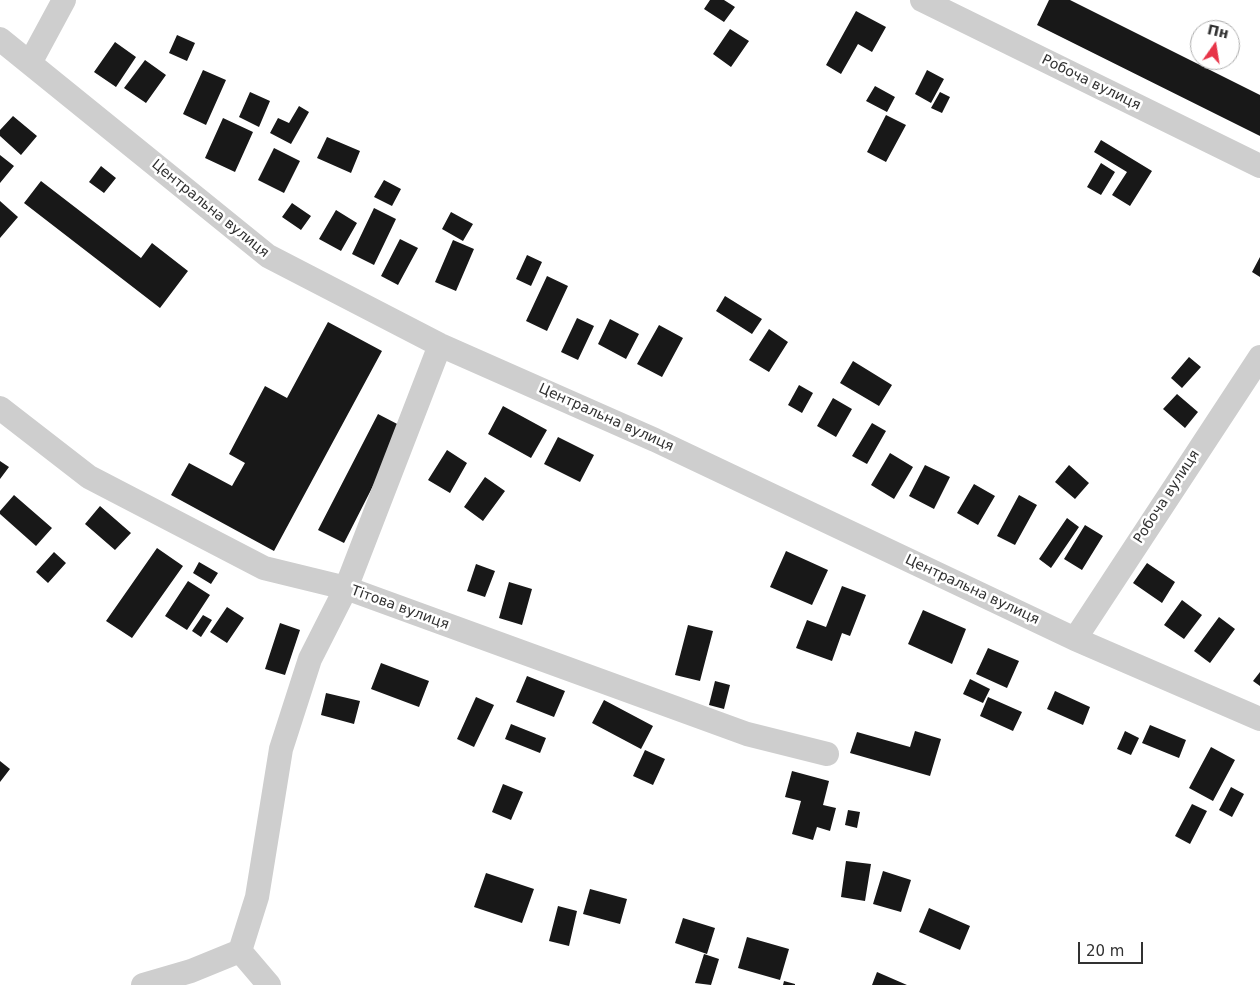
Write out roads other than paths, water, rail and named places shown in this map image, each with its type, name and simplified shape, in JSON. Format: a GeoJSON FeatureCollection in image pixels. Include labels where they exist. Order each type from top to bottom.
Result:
{"type":"FeatureCollection","features":[{"type":"Feature","properties":{"kind":"street"},"geometry":{"type":"LineString","coordinates":[[30,63],[64,0]]}},
{"type":"Feature","properties":{"kind":"street","name":"Робоча вулиця"},"geometry":{"type":"LineString","coordinates":[[922,0],[1260,166]]}},
{"type":"Feature","properties":{"kind":"street","name":"Центральна вулиця"},"geometry":{"type":"LineString","coordinates":[[0,39],[268,256],[440,345],[655,440],[1075,639],[1260,719]]}},
{"type":"Feature","properties":{"kind":"street"},"geometry":{"type":"LineString","coordinates":[[240,951],[257,898],[281,749],[310,659],[346,588],[440,345]]}},
{"type":"Feature","properties":{"kind":"street","name":"Робоча вулиця"},"geometry":{"type":"LineString","coordinates":[[1075,639],[1260,357]]}},
{"type":"Feature","properties":{"kind":"street","name":"Тітова вулиця"},"geometry":{"type":"LineString","coordinates":[[0,408],[89,477],[264,568],[346,588],[747,734],[827,754]]}},
{"type":"Feature","properties":{"kind":"street"},"geometry":{"type":"LineString","coordinates":[[143,985],[191,971],[240,951]]}},
{"type":"Feature","properties":{"kind":"street"},"geometry":{"type":"LineString","coordinates":[[240,951],[269,985]]}}]}
